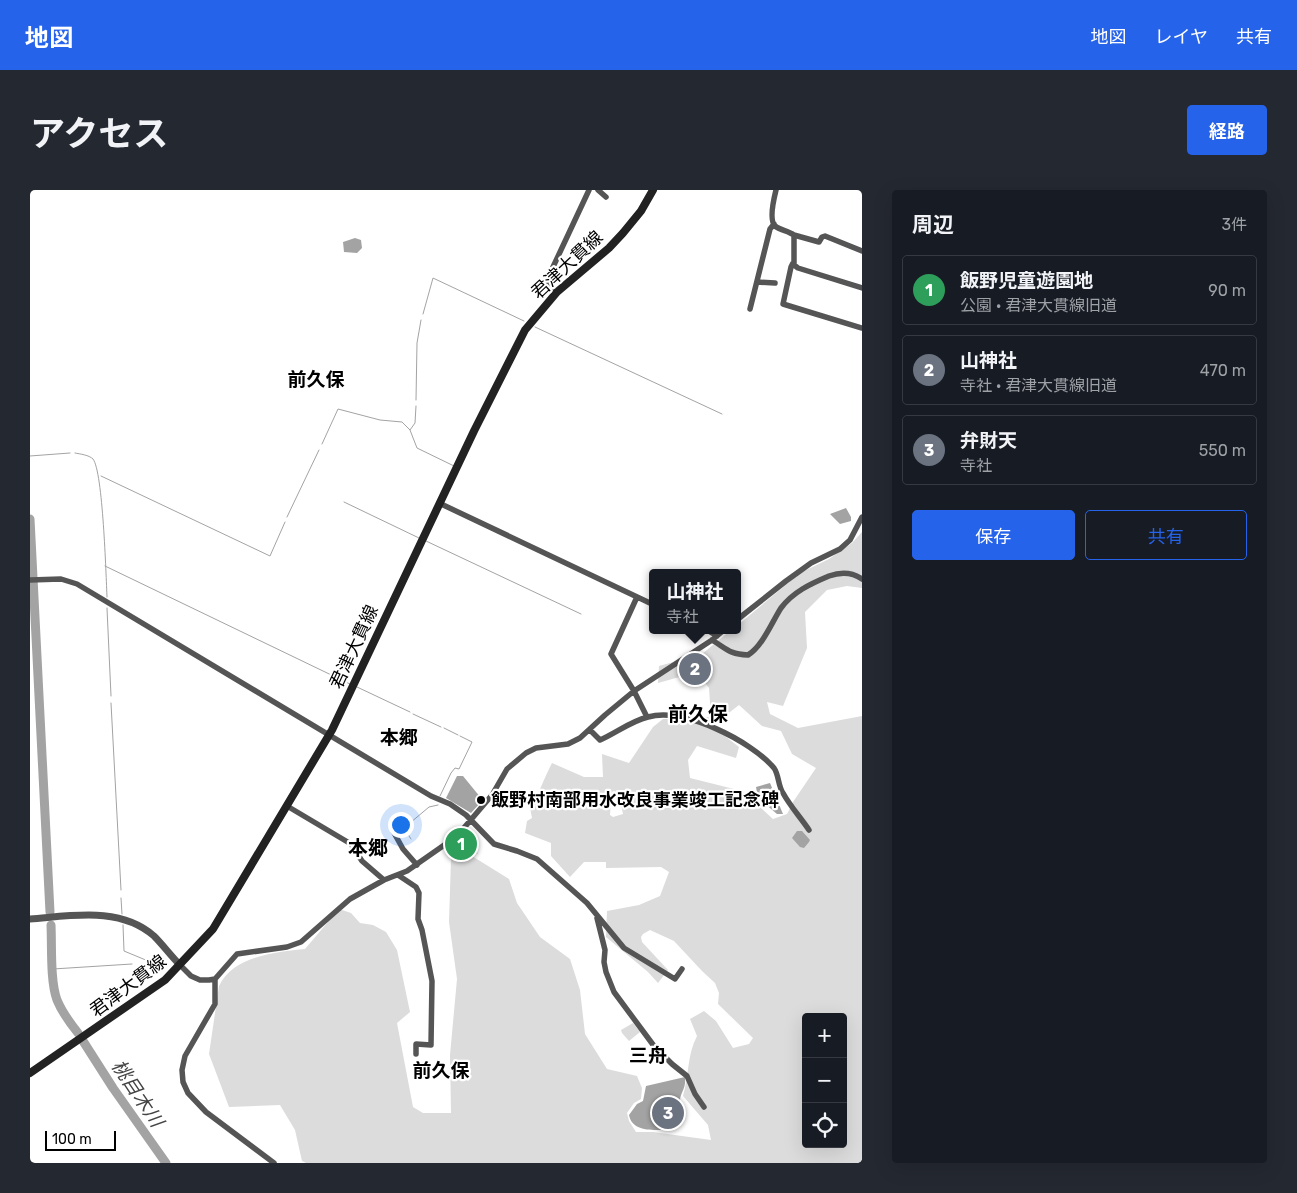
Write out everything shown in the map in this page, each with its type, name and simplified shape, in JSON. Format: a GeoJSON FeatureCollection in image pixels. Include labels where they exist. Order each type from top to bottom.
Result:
{"type":"FeatureCollection","features":[{"type":"Feature","properties":{"kind":"main road","name":"君津大貫線"},"geometry":{"type":"LineString","coordinates":[[30,1073],[165,980],[207,936],[329,735],[509,358],[525,330],[557,292],[609,248],[641,211],[653,190]]}},
{"type":"Feature","properties":{"kind":"street"},"geometry":{"type":"LineString","coordinates":[[557,292],[547,285],[546,282],[589,190]]}},
{"type":"Feature","properties":{"kind":"street"},"geometry":{"type":"LineString","coordinates":[[598,190],[606,197]]}},
{"type":"Feature","properties":{"kind":"street"},"geometry":{"type":"LineString","coordinates":[[776,190],[772,216],[776,227],[818,242],[825,236],[862,249]]}},
{"type":"Feature","properties":{"kind":"street"},"geometry":{"type":"LineString","coordinates":[[750,309],[770,228],[774,224]]}},
{"type":"Feature","properties":{"kind":"street"},"geometry":{"type":"LineString","coordinates":[[794,235],[793,263],[783,304],[862,328]]}},
{"type":"Feature","properties":{"kind":"street"},"geometry":{"type":"LineString","coordinates":[[793,263],[798,268],[862,288]]}},
{"type":"Feature","properties":{"kind":"street"},"geometry":{"type":"LineString","coordinates":[[757,282],[775,284]]}},
{"type":"Feature","properties":{"kind":"street"},"geometry":{"type":"LineString","coordinates":[[439,504],[649,603]]}},
{"type":"Feature","properties":{"kind":"street"},"geometry":{"type":"LineString","coordinates":[[741,618],[786,581],[812,563],[840,549],[850,540],[862,517]]}},
{"type":"Feature","properties":{"kind":"street"},"geometry":{"type":"LineString","coordinates":[[712,640],[729,652],[748,655],[757,648],[786,603],[807,586],[837,573],[852,574],[862,579]]}},
{"type":"Feature","properties":{"kind":"street"},"geometry":{"type":"LineString","coordinates":[[33,580],[61,579],[77,584],[431,796],[450,804],[471,820],[494,844],[529,855],[545,866],[587,903],[624,948],[675,979],[682,969]]}},
{"type":"Feature","properties":{"kind":"street"},"geometry":{"type":"LineString","coordinates":[[637,597],[610,654],[634,691],[647,717]]}},
{"type":"Feature","properties":{"kind":"street"},"geometry":{"type":"LineString","coordinates":[[274,1163],[206,1112],[188,1093],[183,1082],[182,1070],[185,1056],[215,1004],[215,979],[237,954],[287,947],[301,942],[350,899],[384,880],[417,865],[450,841],[471,820],[492,795],[507,770],[526,753],[536,748],[568,744],[580,738],[605,714],[634,691],[718,636],[714,634]]}},
{"type":"Feature","properties":{"kind":"street"},"geometry":{"type":"LineString","coordinates":[[590,730],[600,740],[647,717],[658,715],[693,720],[744,742],[774,769],[782,793],[810,830]]}},
{"type":"Feature","properties":{"kind":"street"},"geometry":{"type":"LineString","coordinates":[[287,806],[351,844],[362,861],[384,880]]}},
{"type":"Feature","properties":{"kind":"street"},"geometry":{"type":"LineString","coordinates":[[393,831],[403,849],[417,865]]}},
{"type":"Feature","properties":{"kind":"street"},"geometry":{"type":"LineString","coordinates":[[398,875],[416,887],[419,893],[418,919],[432,981],[431,1045],[416,1044],[416,1054]]}},
{"type":"Feature","properties":{"kind":"street"},"geometry":{"type":"LineString","coordinates":[[30,919],[106,916],[125,920],[140,926],[154,936],[191,976],[200,980],[215,979]]}},
{"type":"Feature","properties":{"kind":"street"},"geometry":{"type":"LineString","coordinates":[[596,916],[605,950],[604,962],[606,972],[614,992],[654,1046],[691,1081],[695,1094],[704,1107]]}},
{"type":"Feature","properties":{"kind":"shaded area"},"geometry":{"type":"Polygon","coordinates":[[[355,238],[361,240],[362,248],[357,253],[344,252],[343,242],[355,238]]]}},
{"type":"Feature","properties":{"kind":"shaded area"},"geometry":{"type":"Polygon","coordinates":[[[846,508],[851,521],[840,524],[830,514],[846,508]]]}},
{"type":"Feature","properties":{"kind":"shaded area"},"geometry":{"type":"Polygon","coordinates":[[[862,532],[862,588],[847,586],[827,590],[805,612],[807,648],[783,706],[767,702],[770,714],[798,728],[862,716],[862,1163],[306,1163],[302,1161],[295,1130],[280,1105],[229,1107],[209,1054],[219,986],[234,968],[256,957],[305,949],[339,909],[351,913],[360,923],[373,925],[386,932],[397,950],[410,1012],[397,1023],[413,1107],[423,1113],[451,1113],[450,1055],[457,979],[449,922],[451,859],[472,856],[509,879],[517,903],[540,937],[570,959],[580,990],[585,1034],[607,1069],[637,1076],[642,1088],[641,1099],[634,1103],[627,1113],[629,1121],[636,1132],[653,1132],[711,1140],[708,1125],[683,1096],[691,1051],[697,1036],[690,1019],[704,1011],[716,1021],[733,1048],[749,1044],[753,1038],[718,1004],[719,993],[715,983],[674,941],[650,930],[641,937],[642,942],[668,970],[658,983],[648,972],[606,937],[607,911],[639,905],[660,896],[669,872],[661,867],[606,868],[606,862],[584,862],[570,877],[551,856],[551,843],[525,833],[527,821],[532,818],[530,808],[552,763],[584,777],[603,777],[602,754],[629,763],[653,727],[663,719],[711,717],[709,688],[697,672],[658,683],[659,666],[702,654],[726,634],[741,634],[741,622],[800,573],[829,559],[852,543],[862,532]],[[739,705],[712,726],[739,747],[736,758],[697,746],[688,760],[690,778],[742,791],[773,819],[787,814],[816,768],[792,754],[781,731],[762,726],[739,705]],[[611,799],[610,815],[613,817],[623,814],[620,799],[611,799]]]}},
{"type":"Feature","properties":{"kind":"shaded area"},"geometry":{"type":"Polygon","coordinates":[[[457,776],[463,776],[481,798],[479,800],[481,802],[471,813],[446,798],[457,776]]]}},
{"type":"Feature","properties":{"kind":"shaded area"},"geometry":{"type":"Polygon","coordinates":[[[770,783],[783,814],[777,814],[758,798],[756,787],[770,783]]]}},
{"type":"Feature","properties":{"kind":"shaded area"},"geometry":{"type":"Polygon","coordinates":[[[797,831],[802,831],[810,840],[804,848],[800,847],[792,838],[797,831]]]}},
{"type":"Feature","properties":{"kind":"shaded area"},"geometry":{"type":"Polygon","coordinates":[[[462,832],[470,839],[478,854],[463,851],[448,855],[447,845],[462,832]]]}},
{"type":"Feature","properties":{"kind":"shaded area"},"geometry":{"type":"Polygon","coordinates":[[[633,1023],[640,1032],[629,1041],[621,1030],[633,1023]]]}},
{"type":"Feature","properties":{"kind":"shaded area"},"geometry":{"type":"Polygon","coordinates":[[[685,1077],[680,1103],[685,1114],[663,1130],[642,1128],[634,1124],[629,1115],[637,1104],[643,1101],[646,1086],[685,1077]]]}},
{"type":"Feature","properties":{"kind":"waterway"},"geometry":{"type":"LineString","coordinates":[[423,314],[433,278],[524,321]]}},
{"type":"Feature","properties":{"kind":"waterway"},"geometry":{"type":"LineString","coordinates":[[416,400],[417,343],[421,320]]}},
{"type":"Feature","properties":{"kind":"waterway"},"geometry":{"type":"LineString","coordinates":[[535,327],[722,414]]}},
{"type":"Feature","properties":{"kind":"waterway"},"geometry":{"type":"LineString","coordinates":[[322,444],[338,409],[380,420],[402,422],[410,430],[415,423],[416,406]]}},
{"type":"Feature","properties":{"kind":"waterway"},"geometry":{"type":"LineString","coordinates":[[410,430],[417,448],[454,466]]}},
{"type":"Feature","properties":{"kind":"waterway"},"geometry":{"type":"LineString","coordinates":[[287,517],[319,450]]}},
{"type":"Feature","properties":{"kind":"waterway"},"geometry":{"type":"LineString","coordinates":[[30,456],[70,453]]}},
{"type":"Feature","properties":{"kind":"waterway"},"geometry":{"type":"LineString","coordinates":[[75,453],[93,459],[96,468],[103,525],[107,597]]}},
{"type":"Feature","properties":{"kind":"waterway"},"geometry":{"type":"LineString","coordinates":[[101,476],[270,556],[285,522]]}},
{"type":"Feature","properties":{"kind":"waterway"},"geometry":{"type":"LineString","coordinates":[[344,502],[419,538]]}},
{"type":"Feature","properties":{"kind":"waterway","name":"桃目木川"},"geometry":{"type":"LineString","coordinates":[[30,519],[50,912]]}},
{"type":"Feature","properties":{"kind":"waterway"},"geometry":{"type":"LineString","coordinates":[[426,541],[581,614]]}},
{"type":"Feature","properties":{"kind":"waterway"},"geometry":{"type":"LineString","coordinates":[[105,566],[350,684]]}},
{"type":"Feature","properties":{"kind":"waterway"},"geometry":{"type":"LineString","coordinates":[[107,608],[111,696]]}},
{"type":"Feature","properties":{"kind":"waterway"},"geometry":{"type":"LineString","coordinates":[[357,687],[410,712]]}},
{"type":"Feature","properties":{"kind":"waterway"},"geometry":{"type":"LineString","coordinates":[[111,703],[121,890]]}},
{"type":"Feature","properties":{"kind":"waterway"},"geometry":{"type":"LineString","coordinates":[[413,714],[441,727]]}},
{"type":"Feature","properties":{"kind":"waterway"},"geometry":{"type":"LineString","coordinates":[[444,728],[458,735]]}},
{"type":"Feature","properties":{"kind":"waterway"},"geometry":{"type":"LineString","coordinates":[[440,796],[451,773],[455,768],[459,769],[472,742],[460,736]]}},
{"type":"Feature","properties":{"kind":"waterway"},"geometry":{"type":"LineString","coordinates":[[411,839],[404,828],[429,807],[438,805]]}},
{"type":"Feature","properties":{"kind":"waterway"},"geometry":{"type":"LineString","coordinates":[[121,898],[122,914]]}},
{"type":"Feature","properties":{"kind":"waterway","name":"桃目木川"},"geometry":{"type":"LineString","coordinates":[[51,925],[52,973],[55,992],[61,1009],[78,1033]]}},
{"type":"Feature","properties":{"kind":"waterway"},"geometry":{"type":"LineString","coordinates":[[123,925],[124,951],[165,968]]}},
{"type":"Feature","properties":{"kind":"waterway"},"geometry":{"type":"LineString","coordinates":[[53,969],[132,964]]}},
{"type":"Feature","properties":{"kind":"waterway","name":"桃目木川"},"geometry":{"type":"LineString","coordinates":[[83,1041],[113,1088],[166,1163]]}},
{"type":"Feature","properties":{"kind":"place","name":"山神社"},"geometry":{"type":"Point","coordinates":[695,669]}},
{"type":"Feature","properties":{"kind":"place","name":"飯野村南部用水改良事業竣工記念碑"},"geometry":{"type":"Point","coordinates":[481,800]}},
{"type":"Feature","properties":{"kind":"place","name":"飯野児童遊園地"},"geometry":{"type":"Point","coordinates":[461,844]}},
{"type":"Feature","properties":{"kind":"place","name":"弁財天"},"geometry":{"type":"Point","coordinates":[668,1113]}},
{"type":"Feature","properties":{"kind":"district","name":"前久保"},"geometry":{"type":"Point","coordinates":[316,379]}},
{"type":"Feature","properties":{"kind":"district","name":"前久保"},"geometry":{"type":"Point","coordinates":[698,714]}},
{"type":"Feature","properties":{"kind":"district","name":"本郷"},"geometry":{"type":"Point","coordinates":[399,737]}},
{"type":"Feature","properties":{"kind":"district","name":"本郷"},"geometry":{"type":"Point","coordinates":[368,848]}},
{"type":"Feature","properties":{"kind":"district","name":"三舟"},"geometry":{"type":"Point","coordinates":[648,1055]}},
{"type":"Feature","properties":{"kind":"district","name":"前久保"},"geometry":{"type":"Point","coordinates":[441,1070]}}]}
